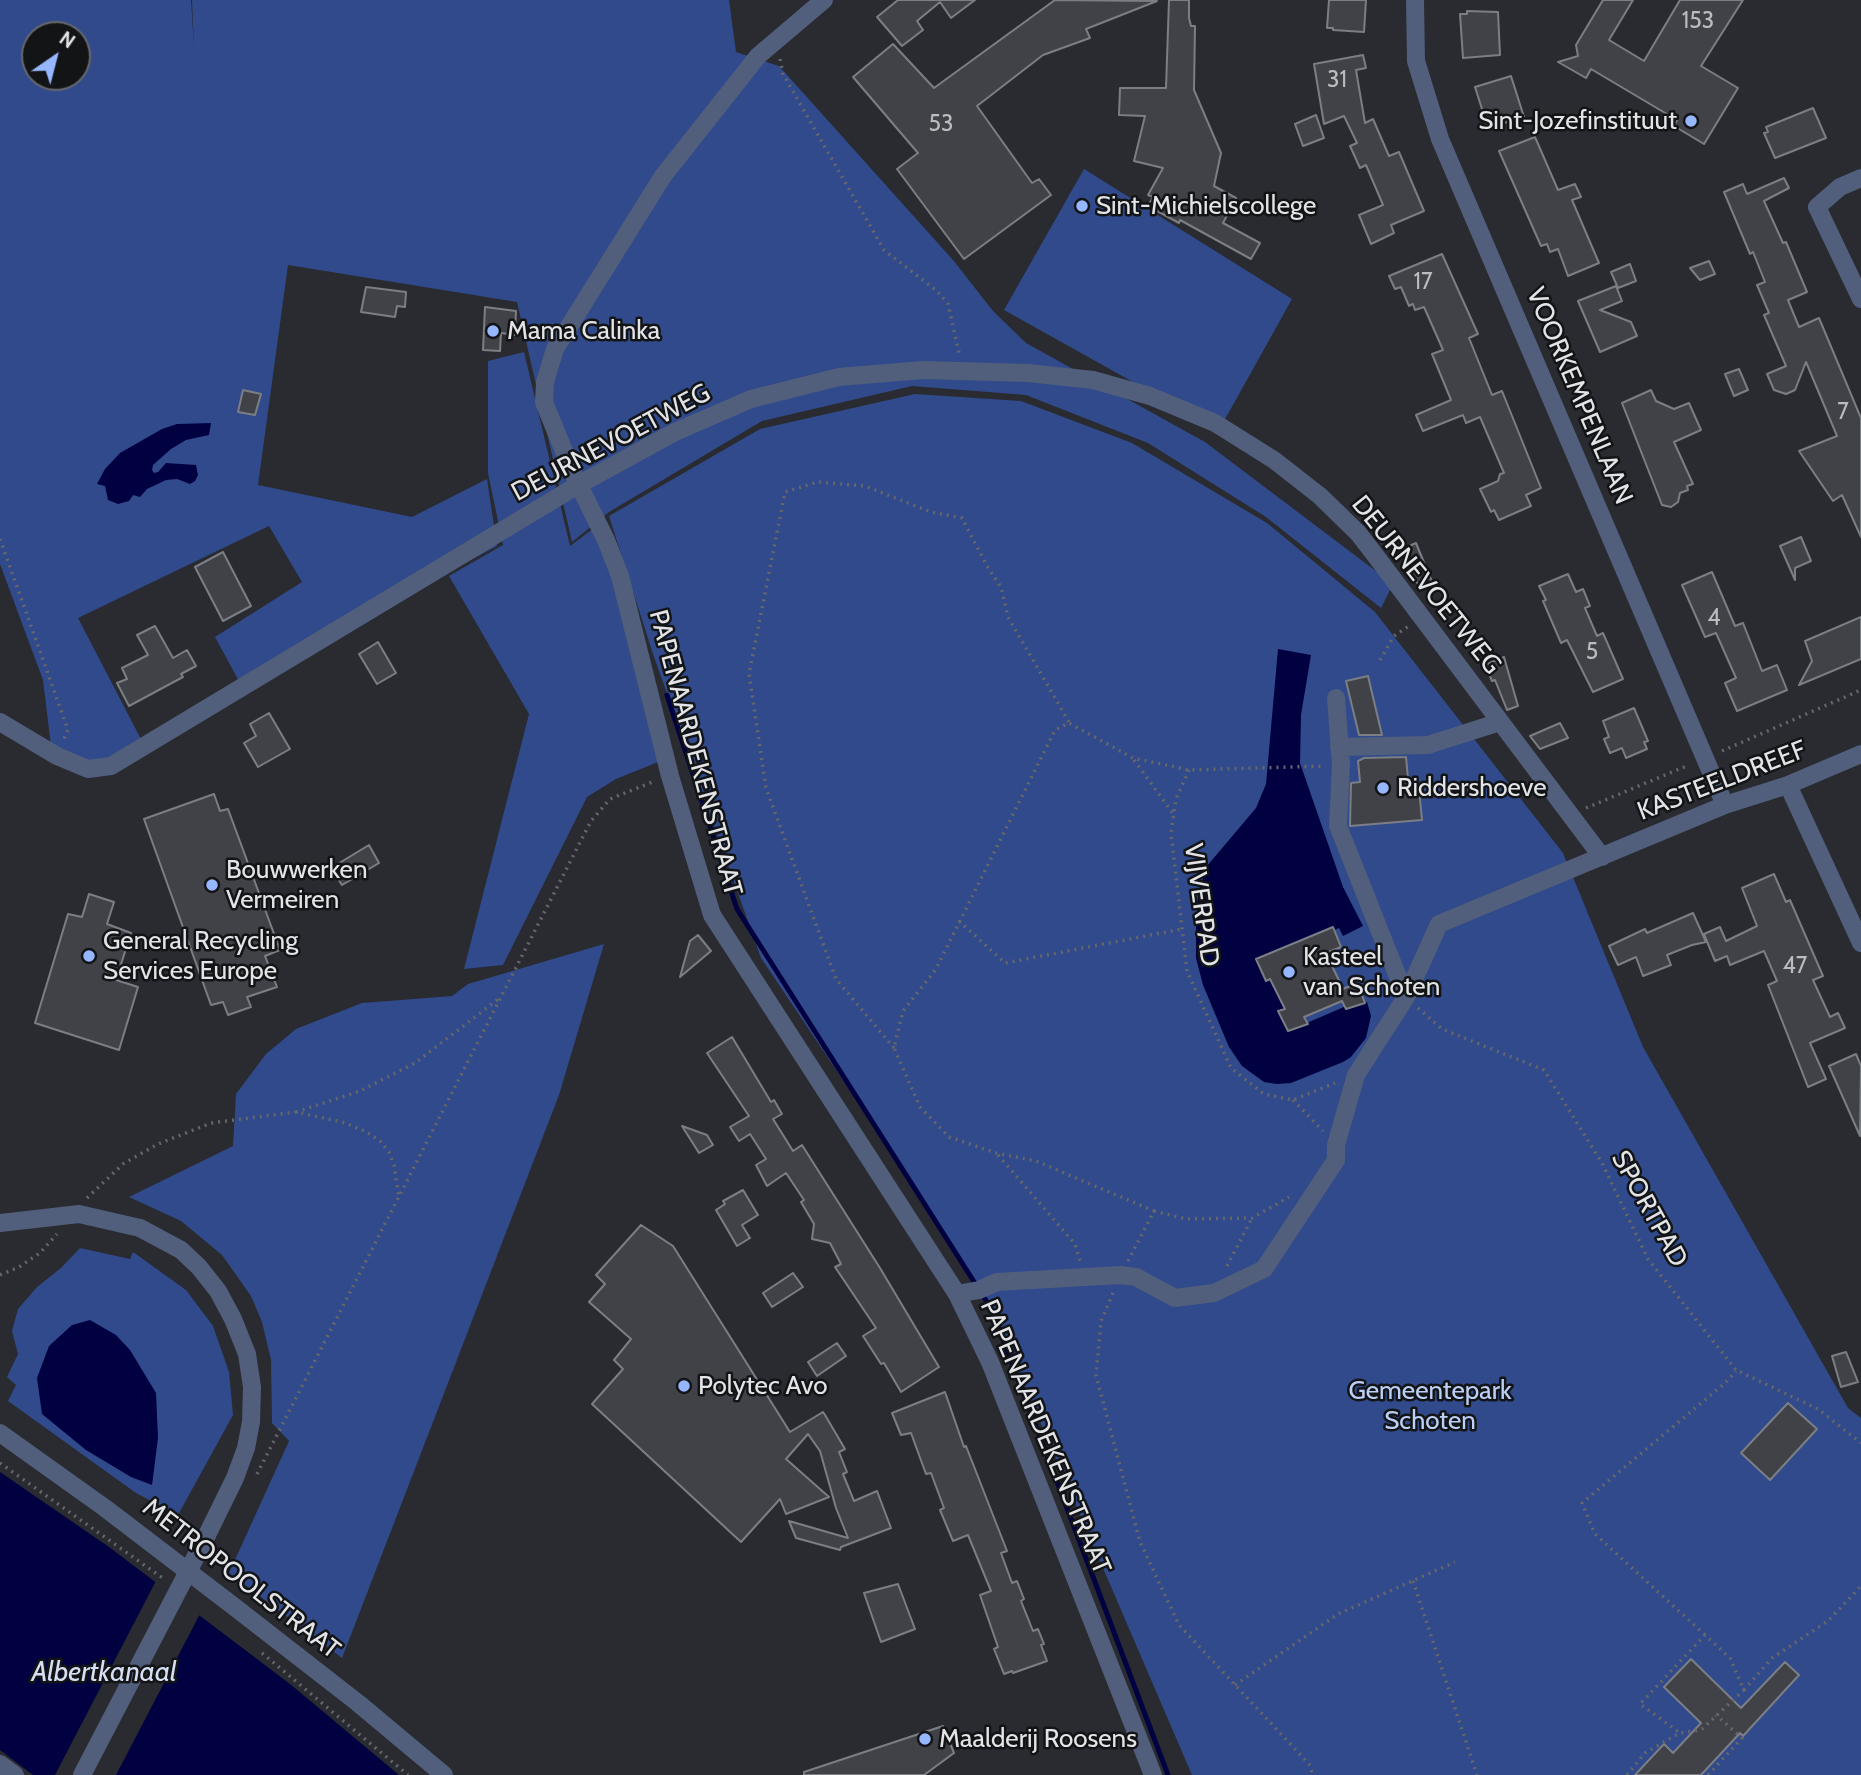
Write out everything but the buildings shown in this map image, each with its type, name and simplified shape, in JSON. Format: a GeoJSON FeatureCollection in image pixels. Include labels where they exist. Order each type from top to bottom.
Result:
{"type":"FeatureCollection","features":[{"type":"Feature","properties":{"kind":"street","name":"PAPENAARDEKENSTRAAT"},"geometry":{"type":"LineString","coordinates":[[824,0],[758,56],[663,176],[555,349],[545,382],[544,402],[620,576],[670,776],[712,915],[967,1292],[990,1362],[1153,1775]]}},
{"type":"Feature","properties":{"kind":"street","name":"VOORKEMPENLAAN"},"geometry":{"type":"LineString","coordinates":[[1415,0],[1416,61],[1440,139],[1725,805]]}},
{"type":"Feature","properties":{"kind":"street"},"geometry":{"type":"LineString","coordinates":[[1861,178],[1840,187],[1817,207],[1861,299]]}},
{"type":"Feature","properties":{"kind":"street","name":"DEURNEVOETWEG"},"geometry":{"type":"LineString","coordinates":[[57,756],[88,769],[111,766],[579,485],[675,432],[751,399],[839,377],[923,370],[1028,373],[1093,380],[1150,396],[1215,423],[1273,460],[1320,496],[1357,533],[1602,857]]}},
{"type":"Feature","properties":{"kind":"street"},"geometry":{"type":"LineString","coordinates":[[967,1292],[997,1282],[1120,1275],[1136,1277],[1175,1298],[1214,1293],[1264,1269],[1335,1160],[1336,1144],[1356,1075],[1406,997],[1338,827],[1340,756],[1336,698]]}},
{"type":"Feature","properties":{"kind":"street"},"geometry":{"type":"LineString","coordinates":[[0,722],[57,756]]}},
{"type":"Feature","properties":{"kind":"street"},"geometry":{"type":"LineString","coordinates":[[1340,756],[1429,746],[1500,722]]}},
{"type":"Feature","properties":{"kind":"street","name":"KASTEELDREEF"},"geometry":{"type":"LineString","coordinates":[[1406,997],[1439,924],[1725,805],[1787,785],[1861,754]]}},
{"type":"Feature","properties":{"kind":"street"},"geometry":{"type":"LineString","coordinates":[[1787,785],[1861,943]]}},
{"type":"Feature","properties":{"kind":"street"},"geometry":{"type":"LineString","coordinates":[[0,1223],[79,1214],[140,1227],[181,1251],[199,1266],[218,1291],[233,1319],[247,1354],[252,1387],[251,1422],[246,1448],[235,1478],[82,1775]]}},
{"type":"Feature","properties":{"kind":"street","name":"METROPOOLSTRAAT"},"geometry":{"type":"LineString","coordinates":[[0,1433],[105,1508],[232,1605],[358,1703],[444,1775]]}},
{"type":"Feature","properties":{"kind":"street"},"geometry":{"type":"LineString","coordinates":[[0,1764],[15,1775]]}},
{"type":"Feature","properties":{"kind":"path"},"geometry":{"type":"LineString","coordinates":[[777,40],[783,74],[884,250],[937,291],[948,304],[963,370]]}},
{"type":"Feature","properties":{"kind":"path"},"geometry":{"type":"LineString","coordinates":[[1214,1293],[1252,1218],[1186,1219],[1154,1211],[1036,1161],[996,1153],[949,1137],[920,1107],[894,1048],[836,979],[766,788],[749,674],[785,492],[818,482],[864,486],[930,512],[962,518],[1001,587],[1008,617],[1069,723],[1133,758],[1189,770],[1300,766],[1340,756]]}},
{"type":"Feature","properties":{"kind":"path"},"geometry":{"type":"LineString","coordinates":[[0,539],[68,730],[57,756]]}},
{"type":"Feature","properties":{"kind":"path"},"geometry":{"type":"LineString","coordinates":[[1380,660],[1394,636],[1422,617]]}},
{"type":"Feature","properties":{"kind":"path"},"geometry":{"type":"LineString","coordinates":[[894,1048],[903,1012],[936,969],[1055,730],[1069,723]]}},
{"type":"Feature","properties":{"kind":"path"},"geometry":{"type":"LineString","coordinates":[[1133,758],[1174,815]]}},
{"type":"Feature","properties":{"kind":"path","name":"VIJVERPAD"},"geometry":{"type":"LineString","coordinates":[[1189,770],[1176,799],[1171,833],[1188,971],[1231,1068],[1264,1094],[1293,1100]]}},
{"type":"Feature","properties":{"kind":"path"},"geometry":{"type":"LineString","coordinates":[[253,1481],[597,811],[610,799],[670,776]]}},
{"type":"Feature","properties":{"kind":"path"},"geometry":{"type":"LineString","coordinates":[[959,921],[1005,963],[1182,929]]}},
{"type":"Feature","properties":{"kind":"path"},"geometry":{"type":"LineString","coordinates":[[85,1200],[123,1164],[158,1144],[211,1123],[296,1112],[360,1091],[415,1063],[502,996]]}},
{"type":"Feature","properties":{"kind":"path","name":"SPORTPAD"},"geometry":{"type":"LineString","coordinates":[[1406,997],[1442,1029],[1544,1070],[1602,1163],[1648,1259],[1736,1370],[1818,1409],[1861,1443]]}},
{"type":"Feature","properties":{"kind":"path"},"geometry":{"type":"LineString","coordinates":[[1336,1144],[1293,1100],[1356,1075]]}},
{"type":"Feature","properties":{"kind":"path"},"geometry":{"type":"LineString","coordinates":[[296,1112],[342,1122],[367,1132],[380,1142],[389,1152],[394,1165],[399,1198]]}},
{"type":"Feature","properties":{"kind":"path"},"geometry":{"type":"LineString","coordinates":[[996,1153],[1075,1244],[1085,1277]]}},
{"type":"Feature","properties":{"kind":"path"},"geometry":{"type":"LineString","coordinates":[[1154,1211],[1120,1275],[1101,1321],[1096,1375],[1140,1542],[1179,1625],[1309,1764],[1313,1775]]}},
{"type":"Feature","properties":{"kind":"path"},"geometry":{"type":"LineString","coordinates":[[0,1275],[19,1268],[40,1253],[63,1226]]}},
{"type":"Feature","properties":{"kind":"path"},"geometry":{"type":"LineString","coordinates":[[1736,1370],[1724,1384],[1582,1503],[1595,1534],[1730,1658],[1744,1690]]}},
{"type":"Feature","properties":{"kind":"path"},"geometry":{"type":"LineString","coordinates":[[0,1463],[164,1579]]}},
{"type":"Feature","properties":{"kind":"path"},"geometry":{"type":"LineString","coordinates":[[1235,1685],[1338,1614],[1455,1562]]}},
{"type":"Feature","properties":{"kind":"path"},"geometry":{"type":"LineString","coordinates":[[1413,1581],[1477,1775]]}},
{"type":"Feature","properties":{"kind":"path"},"geometry":{"type":"LineString","coordinates":[[1627,1775],[1645,1753],[1680,1733],[1700,1730],[1744,1690],[1772,1658],[1828,1621],[1861,1586]]}},
{"type":"Feature","properties":{"kind":"path"},"geometry":{"type":"LineString","coordinates":[[1680,1733],[1640,1704],[1705,1635]]}},
{"type":"Feature","properties":{"kind":"path"},"geometry":{"type":"LineString","coordinates":[[259,1651],[408,1775]]}},
{"type":"Feature","properties":{"kind":"path"},"geometry":{"type":"LineString","coordinates":[[1708,1775],[1742,1738],[1716,1715]]}},
{"type":"Feature","properties":{"kind":"green space"},"geometry":{"type":"Polygon","coordinates":[[[0,0],[191,0],[194,48],[192,0],[729,0],[736,52],[779,66],[953,260],[993,311],[1026,343],[1205,442],[1393,584],[1381,608],[1266,517],[1148,443],[1026,395],[912,386],[762,421],[609,512],[572,542],[517,302],[288,265],[258,485],[412,517],[487,479],[497,546],[240,683],[215,637],[302,582],[269,526],[78,618],[143,743],[88,766],[51,746],[43,680],[0,564],[0,0]]]}},
{"type":"Feature","properties":{"kind":"green space"},"geometry":{"type":"Polygon","coordinates":[[[1084,169],[1292,299],[1219,430],[1004,310],[1084,169]]]}},
{"type":"Feature","properties":{"kind":"green space"},"geometry":{"type":"Polygon","coordinates":[[[524,352],[570,546],[594,528],[613,577],[658,762],[616,779],[587,797],[503,965],[464,969],[529,714],[449,576],[503,545],[488,473],[488,361],[524,352]]]}},
{"type":"Feature","properties":{"kind":"green space","name":"Gemeentepark Schoten"},"geometry":{"type":"Polygon","coordinates":[[[915,394],[1021,401],[1132,443],[1267,523],[1375,612],[1563,853],[1643,1047],[1848,1408],[1861,1418],[1861,1775],[1192,1775],[992,1310],[902,1168],[761,958],[653,654],[609,516],[760,429],[915,394]]]}},
{"type":"Feature","properties":{"kind":"green space"},"geometry":{"type":"Polygon","coordinates":[[[604,944],[559,1095],[342,1658],[229,1573],[289,1441],[272,1423],[271,1360],[262,1322],[251,1296],[222,1255],[181,1221],[129,1197],[233,1146],[236,1094],[266,1054],[296,1029],[362,1003],[452,996],[468,984],[604,944]]]}},
{"type":"Feature","properties":{"kind":"green space"},"geometry":{"type":"Polygon","coordinates":[[[80,1248],[130,1259],[133,1252],[186,1290],[213,1326],[229,1372],[233,1415],[178,1515],[136,1493],[8,1401],[16,1385],[7,1377],[18,1354],[12,1331],[18,1309],[37,1287],[80,1248]]]}},
{"type":"Feature","properties":{"kind":"water"},"geometry":{"type":"Polygon","coordinates":[[[211,423],[209,435],[186,440],[153,465],[154,473],[166,463],[196,465],[198,475],[190,484],[177,479],[166,480],[147,489],[140,497],[133,495],[129,501],[118,504],[108,500],[105,486],[97,484],[105,469],[120,453],[162,429],[177,424],[211,423]]]}},
{"type":"Feature","properties":{"kind":"water"},"geometry":{"type":"Polygon","coordinates":[[[1278,649],[1311,655],[1301,715],[1300,763],[1343,887],[1363,926],[1343,936],[1339,928],[1335,930],[1333,927],[1257,959],[1266,980],[1270,979],[1285,1009],[1278,1011],[1288,1031],[1344,1007],[1346,1010],[1367,1002],[1371,1016],[1366,1038],[1351,1057],[1291,1083],[1277,1084],[1264,1082],[1242,1066],[1229,1047],[1203,985],[1196,958],[1196,929],[1198,894],[1207,866],[1256,808],[1266,784],[1278,649]]]}},
{"type":"Feature","properties":{"kind":"water"},"geometry":{"type":"Polygon","coordinates":[[[90,1320],[116,1335],[130,1350],[156,1393],[158,1438],[152,1485],[131,1477],[86,1450],[42,1414],[37,1378],[49,1346],[72,1325],[90,1320]]]}},
{"type":"Feature","properties":{"kind":"water","name":"Albertkanaal"},"geometry":{"type":"Polygon","coordinates":[[[0,1472],[109,1547],[290,1684],[399,1775],[33,1775],[0,1750],[0,1472]]]}},
{"type":"Feature","properties":{"kind":"pier"},"geometry":{"type":"Polygon","coordinates":[[[157,1579],[201,1612],[116,1775],[55,1775],[157,1579]]]}},
{"type":"Feature","properties":{"kind":"waterway"},"geometry":{"type":"LineString","coordinates":[[667,695],[737,909],[992,1310],[1168,1775]]}},
{"type":"Feature","properties":{"kind":"place","name":"Sint-Jozefinstituut"},"geometry":{"type":"Point","coordinates":[1691,121]}},
{"type":"Feature","properties":{"kind":"place","name":"Sint-Michielscollege"},"geometry":{"type":"Point","coordinates":[1082,206]}},
{"type":"Feature","properties":{"kind":"place","name":"Mama Calinka"},"geometry":{"type":"Point","coordinates":[493,331]}},
{"type":"Feature","properties":{"kind":"place","name":"Riddershoeve"},"geometry":{"type":"Point","coordinates":[1383,788]}},
{"type":"Feature","properties":{"kind":"place","name":"Bouwwerken Vermeiren"},"geometry":{"type":"Point","coordinates":[212,885]}},
{"type":"Feature","properties":{"kind":"place","name":"General Recycling Services Europe"},"geometry":{"type":"Point","coordinates":[89,956]}},
{"type":"Feature","properties":{"kind":"place","name":"Kasteel van Schoten"},"geometry":{"type":"Point","coordinates":[1289,972]}},
{"type":"Feature","properties":{"kind":"place","name":"Polytec Avo"},"geometry":{"type":"Point","coordinates":[684,1386]}},
{"type":"Feature","properties":{"kind":"place","name":"Maalderij Roosens"},"geometry":{"type":"Point","coordinates":[925,1739]}}]}
